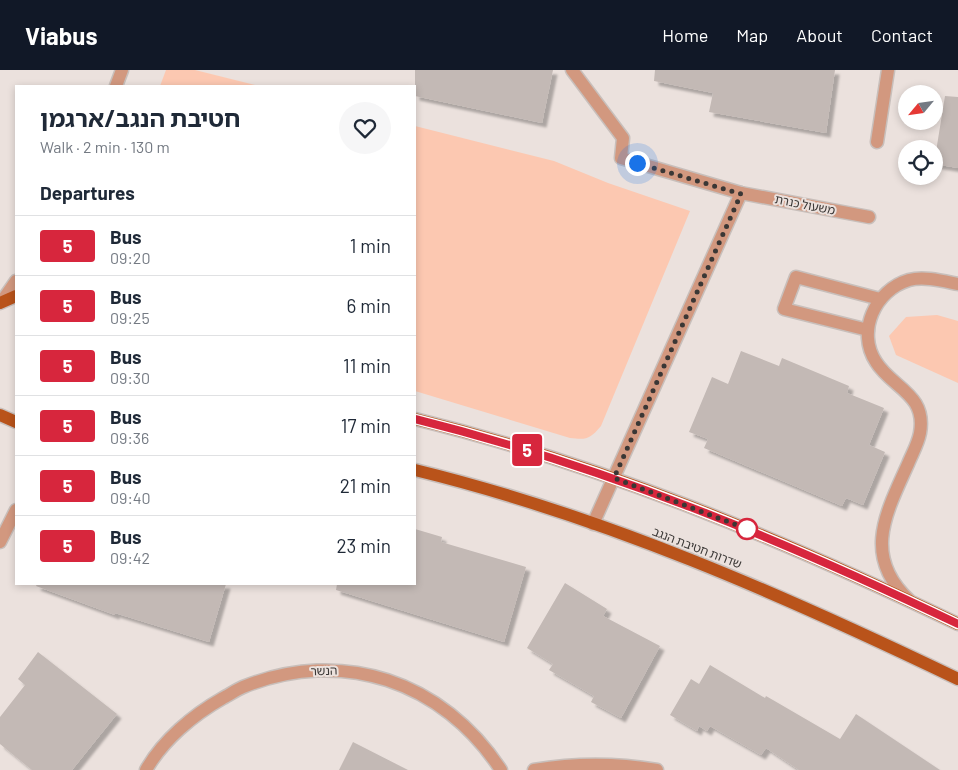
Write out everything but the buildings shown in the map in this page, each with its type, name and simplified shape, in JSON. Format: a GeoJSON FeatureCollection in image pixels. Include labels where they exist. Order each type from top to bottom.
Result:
{"type":"FeatureCollection","features":[{"type":"Feature","properties":{"kind":"main road"},"geometry":{"type":"LineString","coordinates":[[1,302],[15,296]]}},
{"type":"Feature","properties":{"kind":"main road"},"geometry":{"type":"LineString","coordinates":[[0,415],[15,422]]}},
{"type":"Feature","properties":{"kind":"main road"},"geometry":{"type":"LineString","coordinates":[[416,419],[512,445],[614,478],[715,516],[774,540],[958,624]]}},
{"type":"Feature","properties":{"kind":"main road","name":"שדרות חטיבת הנגב"},"geometry":{"type":"LineString","coordinates":[[416,470],[498,493],[688,558],[863,634],[958,679]]}},
{"type":"Feature","properties":{"kind":"street","name":"משעול כנרת"},"geometry":{"type":"LineString","coordinates":[[572,70],[623,138],[621,158],[741,194],[869,218]]}},
{"type":"Feature","properties":{"kind":"street"},"geometry":{"type":"LineString","coordinates":[[877,142],[888,70]]}},
{"type":"Feature","properties":{"kind":"street"},"geometry":{"type":"LineString","coordinates":[[108,85],[119,79]]}},
{"type":"Feature","properties":{"kind":"street"},"geometry":{"type":"LineString","coordinates":[[593,524],[741,194]]}},
{"type":"Feature","properties":{"kind":"street"},"geometry":{"type":"LineString","coordinates":[[868,330],[784,309],[796,277],[880,299]]}},
{"type":"Feature","properties":{"kind":"street"},"geometry":{"type":"LineString","coordinates":[[911,601],[896,588],[890,578],[883,558],[882,535],[888,508],[918,439],[921,422],[920,413],[911,396],[887,375],[876,362],[869,347],[868,330],[871,314],[880,299],[892,287],[910,280],[932,279],[958,284]]}},
{"type":"Feature","properties":{"kind":"street"},"geometry":{"type":"LineString","coordinates":[[1,302],[15,282]]}},
{"type":"Feature","properties":{"kind":"street"},"geometry":{"type":"LineString","coordinates":[[0,542],[15,512]]}},
{"type":"Feature","properties":{"kind":"street","name":"הנשר"},"geometry":{"type":"LineString","coordinates":[[146,770],[174,734],[205,708],[242,687],[291,673],[338,670],[382,677],[422,694],[459,720],[491,755],[501,770]]}},
{"type":"Feature","properties":{"kind":"street"},"geometry":{"type":"LineString","coordinates":[[534,770],[610,765],[657,770]]}},
{"type":"Feature","properties":{"kind":"shaded area"},"geometry":{"type":"Polygon","coordinates":[[[166,70],[195,70],[255,85],[160,85],[166,70]]]}},
{"type":"Feature","properties":{"kind":"shaded area"},"geometry":{"type":"Polygon","coordinates":[[[416,126],[554,161],[608,183],[690,211],[601,426],[588,438],[570,438],[416,391],[416,126]]]}},
{"type":"Feature","properties":{"kind":"shaded area"},"geometry":{"type":"Polygon","coordinates":[[[937,315],[958,321],[958,383],[896,355],[889,336],[906,317],[937,315]]]}},
{"type":"Feature","properties":{"kind":"bus line","name":"5"},"geometry":{"type":"LineString","coordinates":[[416,419],[512,445],[651,491],[817,558],[958,624]]}},
{"type":"Feature","properties":{"kind":"route"},"geometry":{"type":"LineString","coordinates":[[637,163],[741,194],[614,478],[747,529]]}}]}
